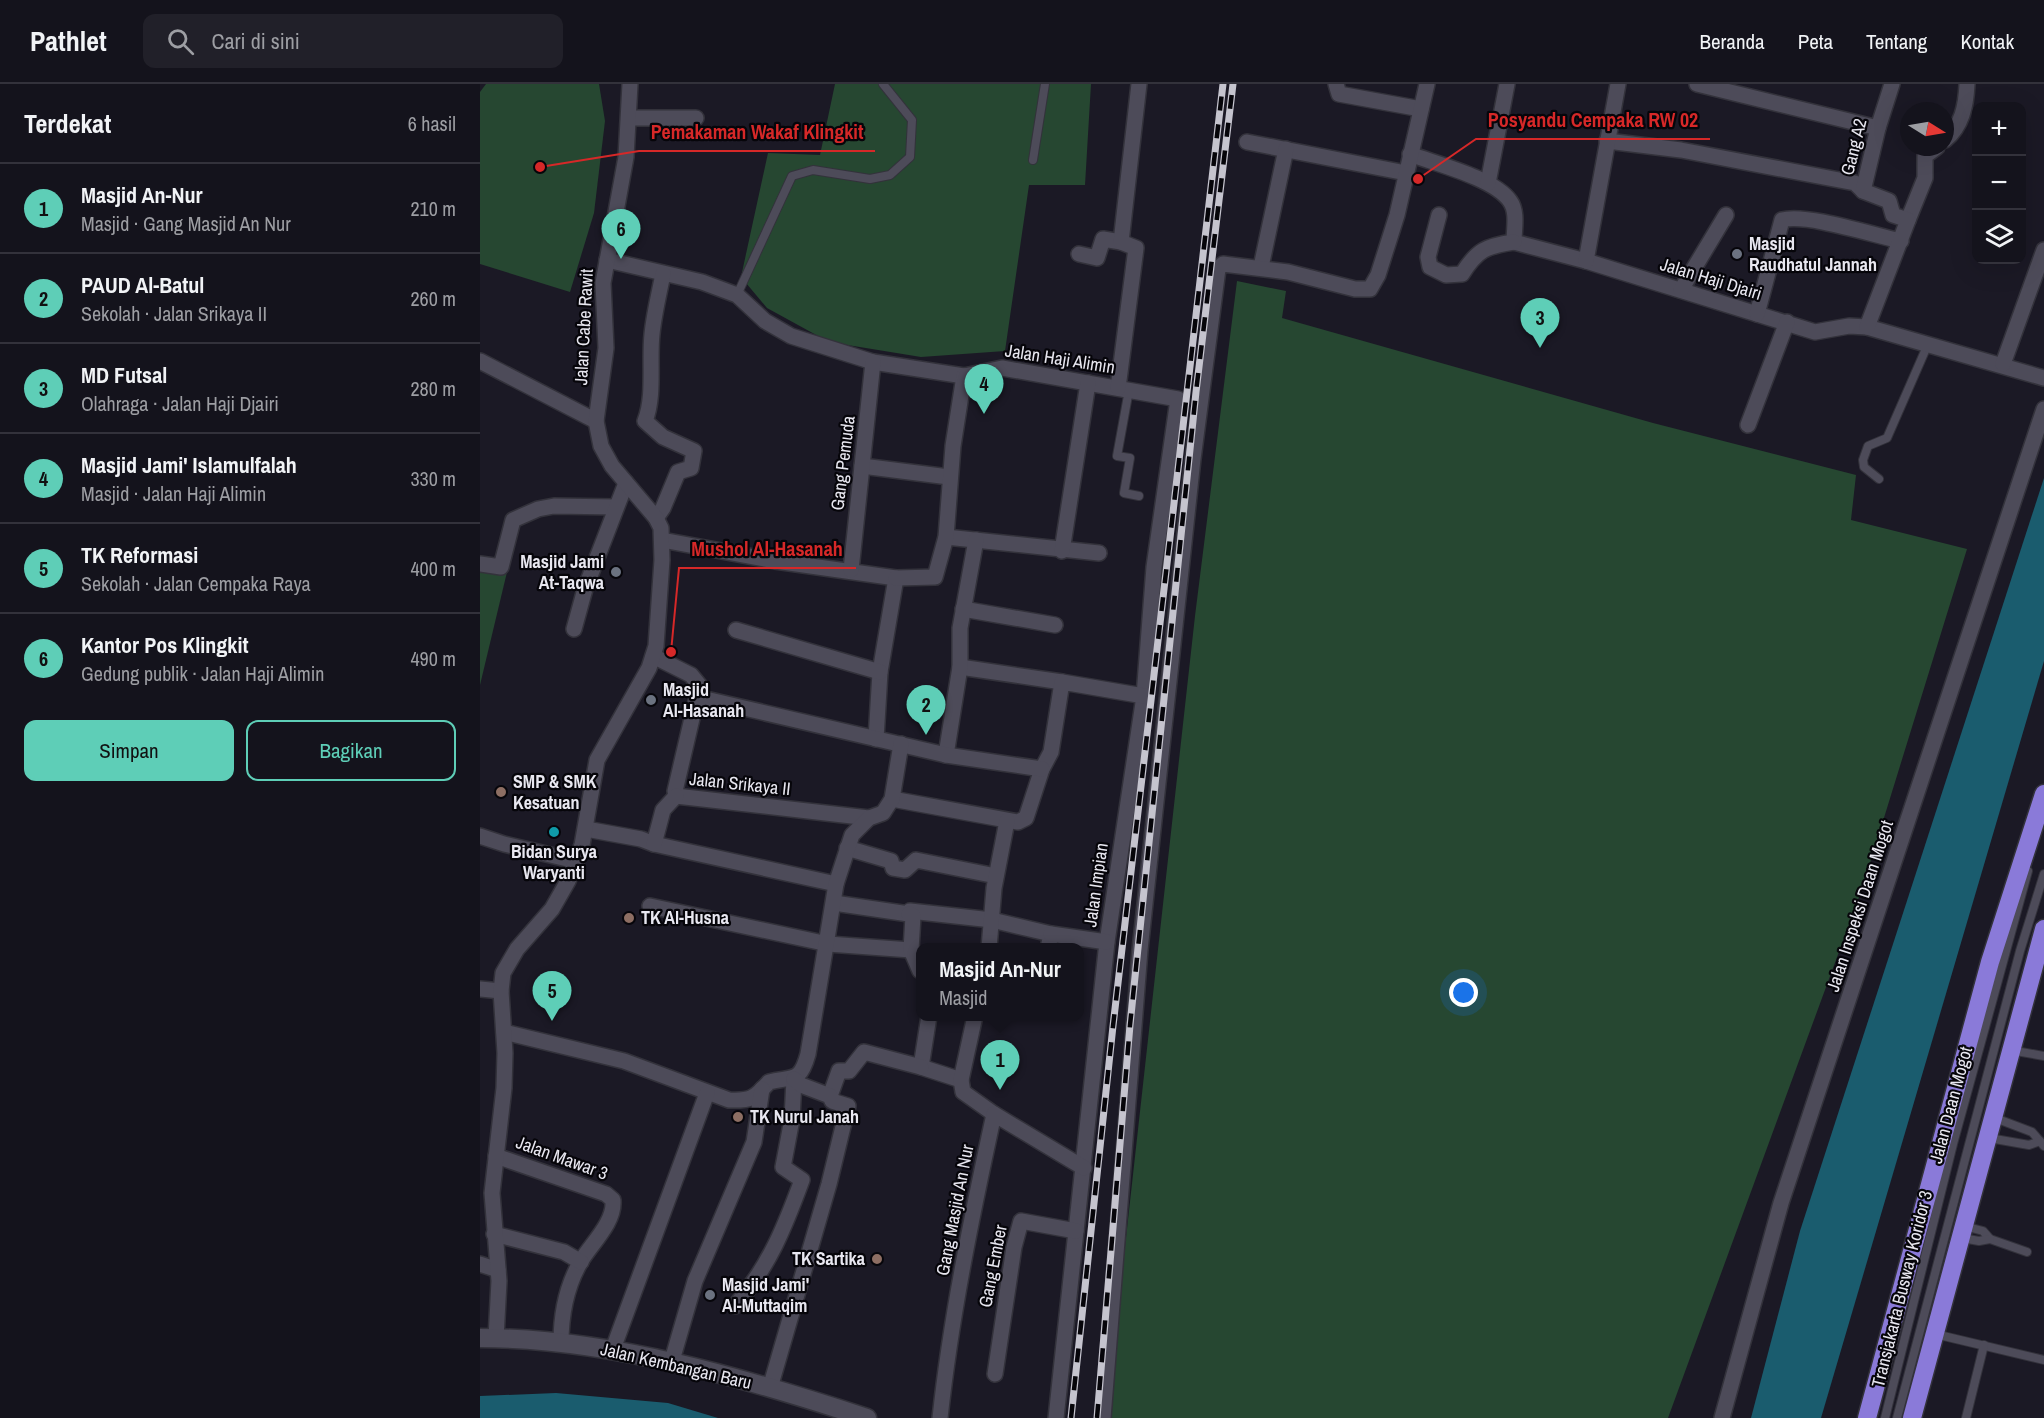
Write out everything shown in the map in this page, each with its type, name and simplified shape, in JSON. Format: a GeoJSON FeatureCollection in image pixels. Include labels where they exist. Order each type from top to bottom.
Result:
{"type":"FeatureCollection","features":[{"type":"Feature","properties":{"kind":"highway","name":"Jalan Daan Mogot"},"geometry":{"type":"LineString","coordinates":[[1867,1418],[1989,962],[2044,794]]}},
{"type":"Feature","properties":{"kind":"highway"},"geometry":{"type":"LineString","coordinates":[[1912,1418],[2010,1050],[2039,961],[2044,929]]}},
{"type":"Feature","properties":{"kind":"main road","name":"Jalan Kembangan Baru"},"geometry":{"type":"LineString","coordinates":[[488,1338],[561,1342],[613,1349],[846,1408],[867,1418]]}},
{"type":"Feature","properties":{"kind":"street","name":"Jalan Cabe Rawit"},"geometry":{"type":"LineString","coordinates":[[630,84],[630,118],[626,157],[603,283],[605,364],[596,421],[601,446],[612,466],[656,518]]}},
{"type":"Feature","properties":{"kind":"street"},"geometry":{"type":"LineString","coordinates":[[1121,242],[1139,84]]}},
{"type":"Feature","properties":{"kind":"street"},"geometry":{"type":"LineString","coordinates":[[1336,84],[1338,94],[1421,109]]}},
{"type":"Feature","properties":{"kind":"street"},"geometry":{"type":"LineString","coordinates":[[1103,1418],[1140,950],[1201,392],[1219,267],[1223,264],[1261,267],[1355,289],[1370,289],[1381,265],[1427,84]]}},
{"type":"Feature","properties":{"kind":"street"},"geometry":{"type":"LineString","coordinates":[[1488,183],[1508,84]]}},
{"type":"Feature","properties":{"kind":"street"},"geometry":{"type":"LineString","coordinates":[[1586,261],[1618,84]]}},
{"type":"Feature","properties":{"kind":"street"},"geometry":{"type":"LineString","coordinates":[[1697,84],[1878,128]]}},
{"type":"Feature","properties":{"kind":"street","name":"Gang A2"},"geometry":{"type":"LineString","coordinates":[[1892,84],[1878,128],[1863,191],[1889,201],[1893,215],[1908,220]]}},
{"type":"Feature","properties":{"kind":"street"},"geometry":{"type":"LineString","coordinates":[[1954,133],[1957,131],[1966,99],[1967,84]]}},
{"type":"Feature","properties":{"kind":"street"},"geometry":{"type":"LineString","coordinates":[[630,118],[696,118]]}},
{"type":"Feature","properties":{"kind":"street"},"geometry":{"type":"LineString","coordinates":[[1607,141],[1681,150],[1855,183],[1863,191]]}},
{"type":"Feature","properties":{"kind":"street"},"geometry":{"type":"LineString","coordinates":[[1247,142],[1406,173]]}},
{"type":"Feature","properties":{"kind":"street"},"geometry":{"type":"LineString","coordinates":[[1261,267],[1286,149]]}},
{"type":"Feature","properties":{"kind":"street"},"geometry":{"type":"LineString","coordinates":[[1410,154],[1488,183],[1510,200],[1515,214],[1514,242],[1492,245],[1473,256],[1462,274],[1446,275],[1430,267],[1428,257],[1439,215]]}},
{"type":"Feature","properties":{"kind":"street"},"geometry":{"type":"LineString","coordinates":[[1867,327],[1925,178],[1926,156]]}},
{"type":"Feature","properties":{"kind":"street"},"geometry":{"type":"LineString","coordinates":[[1681,290],[1726,215]]}},
{"type":"Feature","properties":{"kind":"street"},"geometry":{"type":"LineString","coordinates":[[1757,314],[1782,220],[1789,218],[1825,223],[1901,242]]}},
{"type":"Feature","properties":{"kind":"street"},"geometry":{"type":"LineString","coordinates":[[1079,254],[1097,258],[1102,239],[1121,242],[1136,248],[1123,389]]}},
{"type":"Feature","properties":{"kind":"street","name":"Jalan Haji Djairi"},"geometry":{"type":"LineString","coordinates":[[1514,242],[1586,261],[1815,332],[1849,326],[1867,327],[2003,364],[2044,378]]}},
{"type":"Feature","properties":{"kind":"street"},"geometry":{"type":"LineString","coordinates":[[2003,364],[2044,250]]}},
{"type":"Feature","properties":{"kind":"street","name":"Jalan Haji Alimin"},"geometry":{"type":"LineString","coordinates":[[606,260],[702,282],[737,295],[765,321],[791,336],[873,362],[964,376],[1002,368],[1175,399]]}},
{"type":"Feature","properties":{"kind":"street"},"geometry":{"type":"LineString","coordinates":[[488,1338],[498,1270],[492,1193],[504,1088],[501,991],[508,960],[552,909],[576,861],[586,828],[597,760],[653,656],[662,540],[656,518],[663,508],[678,472],[691,468],[694,451],[663,437],[645,421],[651,406],[649,387],[652,332],[663,274]]}},
{"type":"Feature","properties":{"kind":"street"},"geometry":{"type":"LineString","coordinates":[[1748,425],[1788,322]]}},
{"type":"Feature","properties":{"kind":"street"},"geometry":{"type":"LineString","coordinates":[[480,361],[596,421]]}},
{"type":"Feature","properties":{"kind":"street","name":"Gang Pemuda"},"geometry":{"type":"LineString","coordinates":[[851,570],[873,362]]}},
{"type":"Feature","properties":{"kind":"street"},"geometry":{"type":"LineString","coordinates":[[662,540],[775,561],[896,578],[935,577],[946,537],[949,477],[964,376]]}},
{"type":"Feature","properties":{"kind":"street"},"geometry":{"type":"LineString","coordinates":[[1062,550],[1088,383]]}},
{"type":"Feature","properties":{"kind":"street"},"geometry":{"type":"LineString","coordinates":[[1175,399],[1185,394],[1201,392]]}},
{"type":"Feature","properties":{"kind":"street","name":"Jalan Impian"},"geometry":{"type":"LineString","coordinates":[[1056,1418],[1107,942],[1144,696],[1154,567],[1175,399]]}},
{"type":"Feature","properties":{"kind":"street","name":"Jalan Inspeksi Daan Mogot"},"geometry":{"type":"LineString","coordinates":[[1722,1418],[1781,1203],[2044,409]]}},
{"type":"Feature","properties":{"kind":"street"},"geometry":{"type":"LineString","coordinates":[[862,466],[949,477]]}},
{"type":"Feature","properties":{"kind":"street"},"geometry":{"type":"LineString","coordinates":[[574,629],[585,589],[626,483]]}},
{"type":"Feature","properties":{"kind":"street"},"geometry":{"type":"LineString","coordinates":[[480,564],[501,567],[513,520],[538,509],[616,507]]}},
{"type":"Feature","properties":{"kind":"street"},"geometry":{"type":"LineString","coordinates":[[946,537],[1099,553]]}},
{"type":"Feature","properties":{"kind":"street"},"geometry":{"type":"LineString","coordinates":[[946,755],[960,667],[959,634],[976,540]]}},
{"type":"Feature","properties":{"kind":"street"},"geometry":{"type":"LineString","coordinates":[[876,738],[880,672],[896,578]]}},
{"type":"Feature","properties":{"kind":"street"},"geometry":{"type":"LineString","coordinates":[[963,609],[1055,625]]}},
{"type":"Feature","properties":{"kind":"street"},"geometry":{"type":"LineString","coordinates":[[736,630],[880,672]]}},
{"type":"Feature","properties":{"kind":"street"},"geometry":{"type":"LineString","coordinates":[[653,656],[691,675],[700,686],[698,697],[946,755],[1042,769]]}},
{"type":"Feature","properties":{"kind":"street"},"geometry":{"type":"LineString","coordinates":[[960,667],[1144,696]]}},
{"type":"Feature","properties":{"kind":"street"},"geometry":{"type":"LineString","coordinates":[[892,799],[1007,821],[1018,822],[1026,818],[1050,752],[1062,682]]}},
{"type":"Feature","properties":{"kind":"street","name":"Jalan Srikaya II"},"geometry":{"type":"LineString","coordinates":[[698,697],[675,791],[676,796],[869,818]]}},
{"type":"Feature","properties":{"kind":"street"},"geometry":{"type":"LineString","coordinates":[[504,1032],[624,1061],[729,1100],[745,1101],[755,1097],[769,1082],[794,1079],[800,1075],[808,1054],[828,944],[836,884],[852,835],[869,818],[883,813],[892,799],[901,744]]}},
{"type":"Feature","properties":{"kind":"street"},"geometry":{"type":"LineString","coordinates":[[654,844],[663,810],[676,796]]}},
{"type":"Feature","properties":{"kind":"street"},"geometry":{"type":"LineString","coordinates":[[990,943],[996,876],[1007,821]]}},
{"type":"Feature","properties":{"kind":"street"},"geometry":{"type":"LineString","coordinates":[[586,828],[641,838],[654,844],[836,884]]}},
{"type":"Feature","properties":{"kind":"street"},"geometry":{"type":"LineString","coordinates":[[480,836],[576,861]]}},
{"type":"Feature","properties":{"kind":"street"},"geometry":{"type":"LineString","coordinates":[[847,848],[891,861],[893,868],[905,870],[916,860],[996,876]]}},
{"type":"Feature","properties":{"kind":"street"},"geometry":{"type":"LineString","coordinates":[[834,903],[913,916],[911,950],[916,960]]}},
{"type":"Feature","properties":{"kind":"street"},"geometry":{"type":"LineString","coordinates":[[650,906],[828,944],[911,950]]}},
{"type":"Feature","properties":{"kind":"street"},"geometry":{"type":"LineString","coordinates":[[909,914],[910,910],[992,920],[1049,941],[1107,942]]}},
{"type":"Feature","properties":{"kind":"street"},"geometry":{"type":"LineString","coordinates":[[480,989],[501,991]]}},
{"type":"Feature","properties":{"kind":"street"},"geometry":{"type":"LineString","coordinates":[[921,1067],[928,1021]]}},
{"type":"Feature","properties":{"kind":"street"},"geometry":{"type":"LineString","coordinates":[[974,1021],[961,1080],[965,1095],[1084,1168]]}},
{"type":"Feature","properties":{"kind":"street"},"geometry":{"type":"LineString","coordinates":[[830,1096],[839,1071],[849,1071],[864,1052],[961,1080]]}},
{"type":"Feature","properties":{"kind":"street"},"geometry":{"type":"LineString","coordinates":[[770,1388],[829,1184],[848,1106],[832,1101],[830,1096],[801,1085],[794,1079]]}},
{"type":"Feature","properties":{"kind":"street"},"geometry":{"type":"LineString","coordinates":[[735,1306],[756,1281],[778,1243],[802,1180],[783,1167],[792,1119],[794,1079]]}},
{"type":"Feature","properties":{"kind":"street"},"geometry":{"type":"LineString","coordinates":[[671,1364],[695,1281],[754,1142],[764,1094],[762,1089]]}},
{"type":"Feature","properties":{"kind":"street"},"geometry":{"type":"LineString","coordinates":[[613,1349],[707,1093]]}},
{"type":"Feature","properties":{"kind":"street","name":"Gang Masjid An Nur"},"geometry":{"type":"LineString","coordinates":[[940,1418],[945,1369],[968,1236],[994,1114]]}},
{"type":"Feature","properties":{"kind":"street","name":"Jalan Mawar 3"},"geometry":{"type":"LineString","coordinates":[[496,1156],[552,1173],[606,1194],[613,1200],[614,1207],[600,1236],[580,1262]]}},
{"type":"Feature","properties":{"kind":"street","name":"Gang Ember"},"geometry":{"type":"LineString","coordinates":[[995,1374],[1014,1247],[1021,1221],[1076,1231]]}},
{"type":"Feature","properties":{"kind":"street"},"geometry":{"type":"LineString","coordinates":[[494,1234],[564,1252],[580,1262],[564,1308],[561,1342]]}},
{"type":"Feature","properties":{"kind":"street"},"geometry":{"type":"LineString","coordinates":[[480,1264],[498,1270]]}},
{"type":"Feature","properties":{"kind":"lane"},"geometry":{"type":"LineString","coordinates":[[737,295],[792,176],[813,170],[870,179],[890,175],[910,157],[912,120],[884,84]]}},
{"type":"Feature","properties":{"kind":"lane"},"geometry":{"type":"LineString","coordinates":[[1034,160],[1045,84]]}},
{"type":"Feature","properties":{"kind":"lane"},"geometry":{"type":"LineString","coordinates":[[1879,479],[1864,467],[1868,446],[1887,438],[1928,344]]}},
{"type":"Feature","properties":{"kind":"lane"},"geometry":{"type":"LineString","coordinates":[[1123,389],[1117,456],[1130,458],[1124,493],[1139,496]]}},
{"type":"Feature","properties":{"kind":"lane","name":"Transjakarta Busway Koridor 3"},"geometry":{"type":"LineString","coordinates":[[1885,1418],[1953,1144],[2044,820]]}},
{"type":"Feature","properties":{"kind":"lane","name":"Transjakarta Busway Koridor 3"},"geometry":{"type":"LineString","coordinates":[[1897,1418],[2017,963],[2044,874]]}},
{"type":"Feature","properties":{"kind":"lane"},"geometry":{"type":"LineString","coordinates":[[2010,1050],[2044,1056]]}},
{"type":"Feature","properties":{"kind":"lane"},"geometry":{"type":"LineString","coordinates":[[1992,1117],[2032,1132],[2042,1143]]}},
{"type":"Feature","properties":{"kind":"lane"},"geometry":{"type":"LineString","coordinates":[[1987,1137],[2030,1145],[2042,1143]]}},
{"type":"Feature","properties":{"kind":"lane"},"geometry":{"type":"LineString","coordinates":[[1962,1232],[1983,1231],[1990,1239],[2027,1252]]}},
{"type":"Feature","properties":{"kind":"lane"},"geometry":{"type":"LineString","coordinates":[[1962,1232],[1979,1241],[1990,1239]]}},
{"type":"Feature","properties":{"kind":"lane"},"geometry":{"type":"LineString","coordinates":[[1935,1334],[2044,1360]]}},
{"type":"Feature","properties":{"kind":"lane"},"geometry":{"type":"LineString","coordinates":[[1966,1418],[1984,1345]]}},
{"type":"Feature","properties":{"kind":"green space"},"geometry":{"type":"Polygon","coordinates":[[[486,84],[599,84],[605,121],[594,213],[570,292],[480,264],[480,92],[486,84]]]}},
{"type":"Feature","properties":{"kind":"green space"},"geometry":{"type":"Polygon","coordinates":[[[835,84],[1091,84],[1085,185],[1029,185],[1005,351],[921,357],[829,342],[767,308],[741,277],[768,153],[820,155],[835,84]]]}},
{"type":"Feature","properties":{"kind":"green space"},"geometry":{"type":"Polygon","coordinates":[[[1237,281],[1286,291],[1282,318],[1653,423],[1856,475],[1851,520],[1967,549],[1862,889],[1668,1418],[1106,1418],[1195,616],[1237,281]]]}},
{"type":"Feature","properties":{"kind":"green space"},"geometry":{"type":"Polygon","coordinates":[[[480,566],[507,572],[480,685],[480,566]]]}},
{"type":"Feature","properties":{"kind":"water"},"geometry":{"type":"Polygon","coordinates":[[[2044,478],[2044,661],[1821,1418],[1751,1418],[1800,1231],[2044,478]]]}},
{"type":"Feature","properties":{"kind":"water"},"geometry":{"type":"Polygon","coordinates":[[[556,1393],[668,1403],[718,1418],[480,1418],[480,1396],[556,1393]]]}},
{"type":"Feature","properties":{"kind":"railway"},"geometry":{"type":"LineString","coordinates":[[1071,1418],[1113,1026],[1223,84]]}},
{"type":"Feature","properties":{"kind":"railway"},"geometry":{"type":"LineString","coordinates":[[1097,1418],[1130,1025],[1196,392],[1233,84]]}},
{"type":"Feature","properties":{"kind":"place","name":"Pemakaman Wakaf Klingkit"},"geometry":{"type":"Point","coordinates":[540,167]}},
{"type":"Feature","properties":{"kind":"place","name":"Posyandu Cempaka RW 02"},"geometry":{"type":"Point","coordinates":[1418,179]}},
{"type":"Feature","properties":{"kind":"place","name":"Masjid Raudhatul Jannah"},"geometry":{"type":"Point","coordinates":[1737,254]}},
{"type":"Feature","properties":{"kind":"place","name":"Kantor Pos Klingkit"},"geometry":{"type":"Point","coordinates":[621,259]}},
{"type":"Feature","properties":{"kind":"place","name":"MD Futsal"},"geometry":{"type":"Point","coordinates":[1540,348]}},
{"type":"Feature","properties":{"kind":"place","name":"Masjid Jami' Islamulfalah"},"geometry":{"type":"Point","coordinates":[984,414]}},
{"type":"Feature","properties":{"kind":"place","name":"Masjid Jami At-Taqwa"},"geometry":{"type":"Point","coordinates":[616,572]}},
{"type":"Feature","properties":{"kind":"place","name":"Mushol Al-Hasanah"},"geometry":{"type":"Point","coordinates":[671,652]}},
{"type":"Feature","properties":{"kind":"place","name":"Masjid Al-Hasanah"},"geometry":{"type":"Point","coordinates":[651,700]}},
{"type":"Feature","properties":{"kind":"place","name":"PAUD Al-Batul"},"geometry":{"type":"Point","coordinates":[926,735]}},
{"type":"Feature","properties":{"kind":"place","name":"SMP & SMK Kesatuan"},"geometry":{"type":"Point","coordinates":[501,792]}},
{"type":"Feature","properties":{"kind":"place","name":"Bidan Surya Waryanti"},"geometry":{"type":"Point","coordinates":[554,832]}},
{"type":"Feature","properties":{"kind":"place","name":"TK Al-Husna"},"geometry":{"type":"Point","coordinates":[629,918]}},
{"type":"Feature","properties":{"kind":"place","name":"TK Reformasi"},"geometry":{"type":"Point","coordinates":[552,1021]}},
{"type":"Feature","properties":{"kind":"place","name":"Masjid An-Nur"},"geometry":{"type":"Point","coordinates":[1000,1090]}},
{"type":"Feature","properties":{"kind":"place","name":"TK Nurul Janah"},"geometry":{"type":"Point","coordinates":[738,1117]}},
{"type":"Feature","properties":{"kind":"place","name":"TK Sartika"},"geometry":{"type":"Point","coordinates":[877,1259]}},
{"type":"Feature","properties":{"kind":"place","name":"Masjid Jami' Al-Muttaqim"},"geometry":{"type":"Point","coordinates":[710,1295]}}]}
